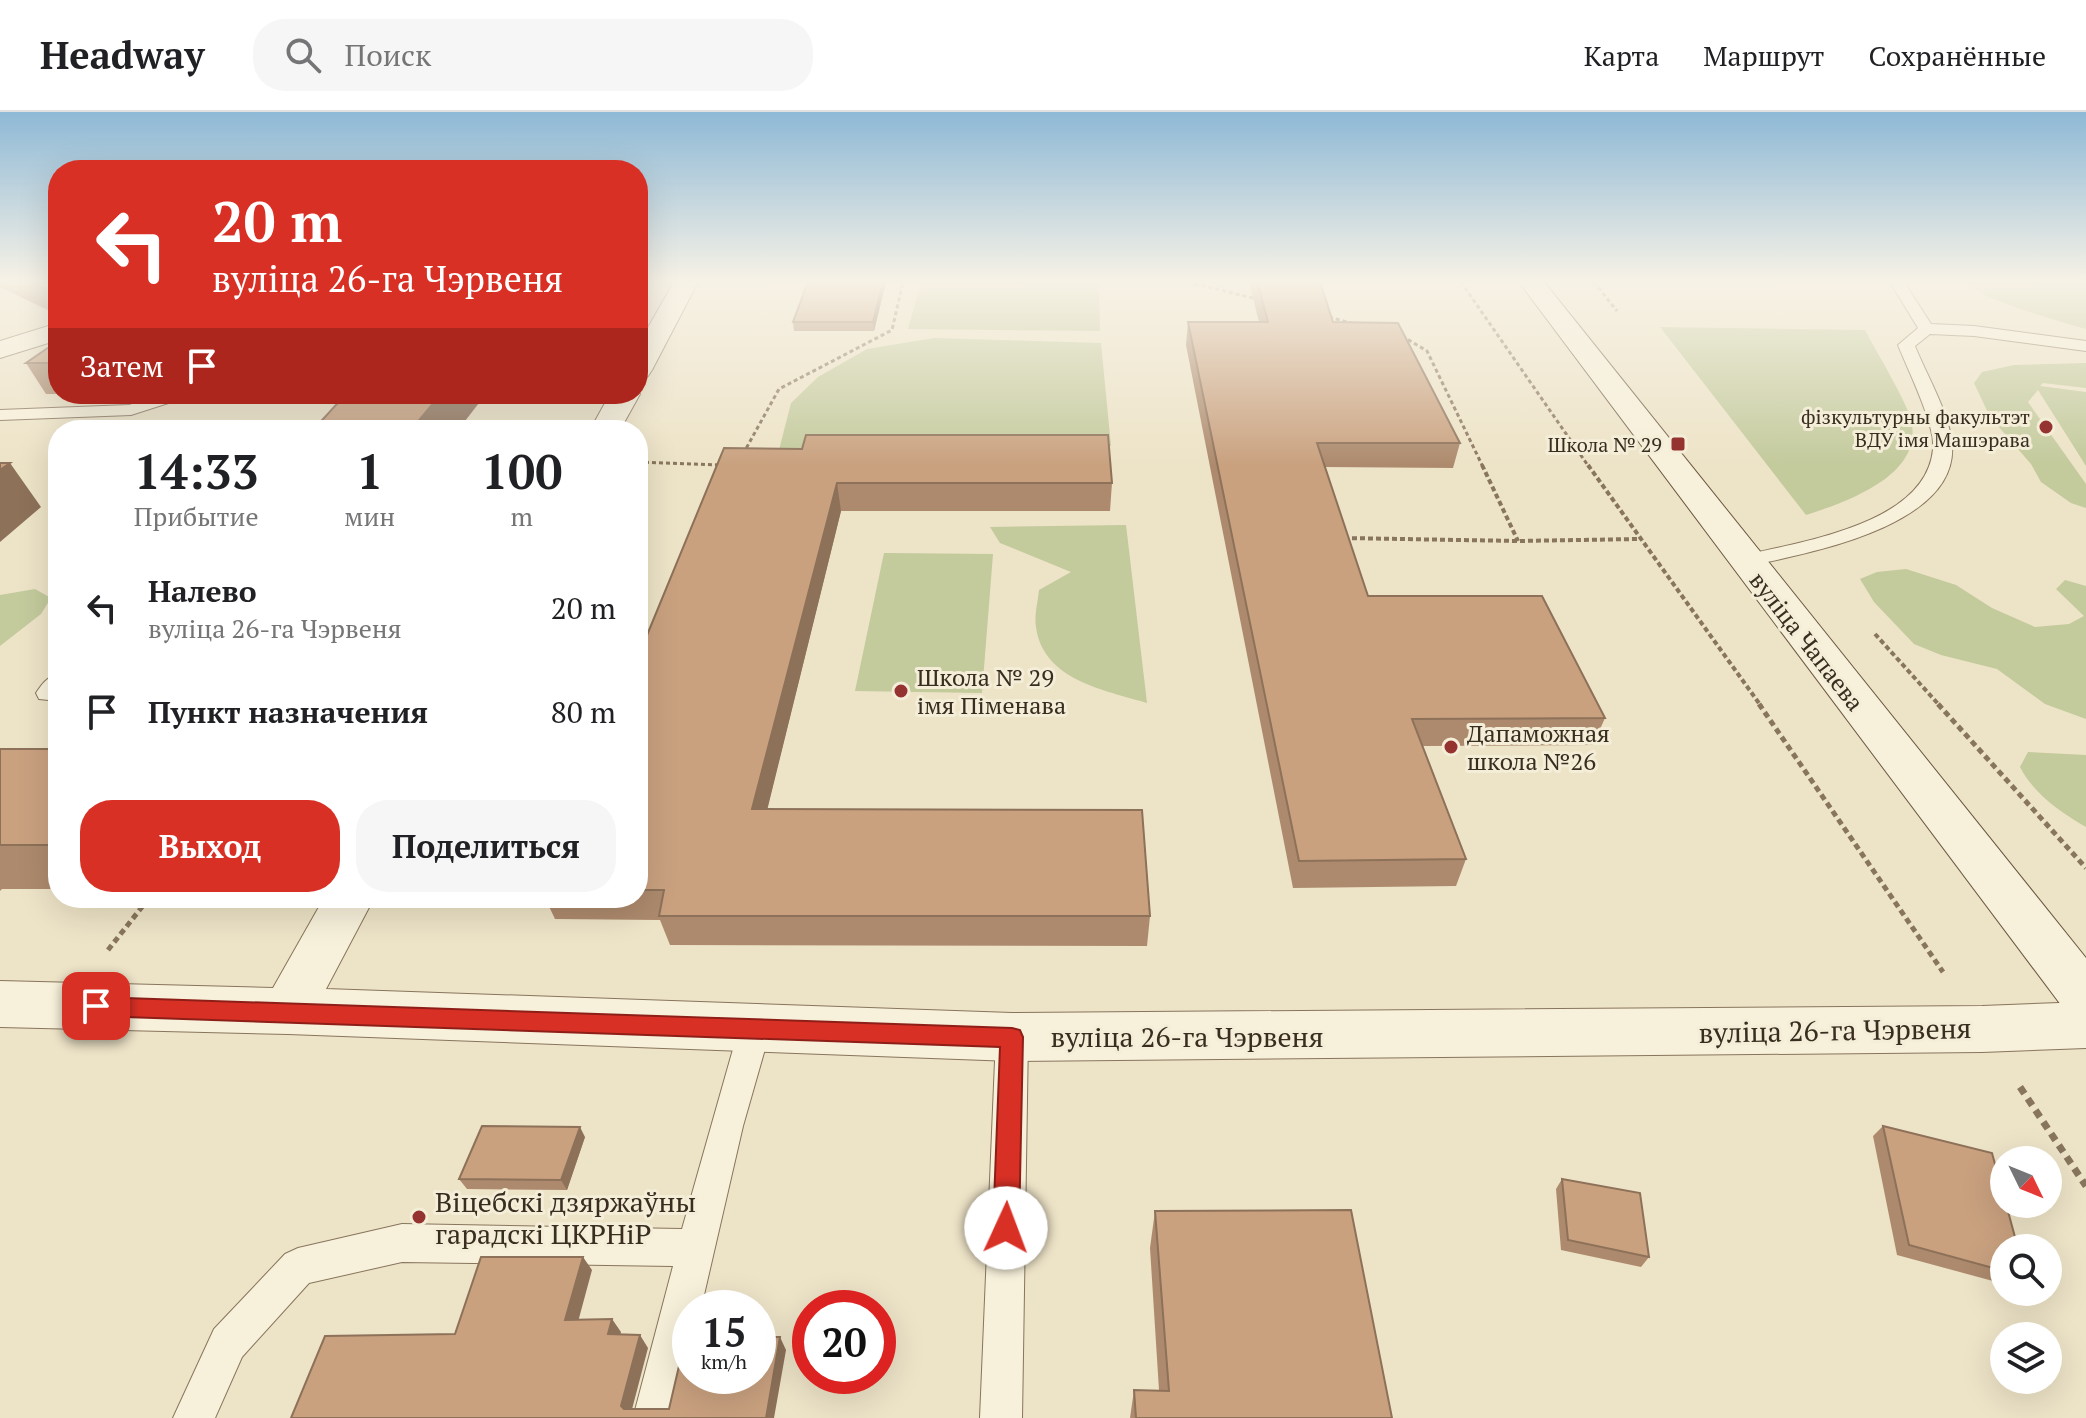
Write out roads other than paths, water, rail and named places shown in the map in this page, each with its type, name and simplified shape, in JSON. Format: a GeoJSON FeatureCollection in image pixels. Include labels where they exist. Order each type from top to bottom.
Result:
{"type":"FeatureCollection","features":[{"type":"Feature","properties":{"kind":"street"},"geometry":{"type":"LineString","coordinates":[[0,350],[22,343]]}},
{"type":"Feature","properties":{"kind":"street","name":"вуліца Чапаева"},"geometry":{"type":"LineString","coordinates":[[1578,343],[1744,561],[2086,997]]}},
{"type":"Feature","properties":{"kind":"street"},"geometry":{"type":"LineString","coordinates":[[288,1011],[344,908]]}},
{"type":"Feature","properties":{"kind":"street","name":"вуліца 26-га Чэрвеня"},"geometry":{"type":"LineString","coordinates":[[0,1004],[1012,1037],[1982,1029],[2086,1025]]}},
{"type":"Feature","properties":{"kind":"lane"},"geometry":{"type":"LineString","coordinates":[[1744,561],[1802,547],[1894,518],[1933,484],[1944,447],[1906,345],[1909,343]]}},
{"type":"Feature","properties":{"kind":"lane"},"geometry":{"type":"LineString","coordinates":[[2063,343],[2086,346]]}},
{"type":"Feature","properties":{"kind":"lane"},"geometry":{"type":"LineString","coordinates":[[0,415],[131,410],[149,404]]}},
{"type":"Feature","properties":{"kind":"lane"},"geometry":{"type":"LineString","coordinates":[[654,1418],[755,1028]]}},
{"type":"Feature","properties":{"kind":"lane"},"geometry":{"type":"LineString","coordinates":[[1001,1418],[1012,1037]]}},
{"type":"Feature","properties":{"kind":"lane"},"geometry":{"type":"LineString","coordinates":[[194,1418],[228,1343],[298,1267],[402,1243],[696,1248]]}},
{"type":"Feature","properties":{"kind":"place","name":"фізкультурны факультэт ВДУ імя Машэрава"},"geometry":{"type":"Point","coordinates":[2046,427]}},
{"type":"Feature","properties":{"kind":"place","name":"Школа № 29"},"geometry":{"type":"Point","coordinates":[1678,444]}},
{"type":"Feature","properties":{"kind":"place","name":"Школа № 29 імя Піменава"},"geometry":{"type":"Point","coordinates":[901,691]}},
{"type":"Feature","properties":{"kind":"place","name":"Дапаможная школа №26"},"geometry":{"type":"Point","coordinates":[1451,747]}},
{"type":"Feature","properties":{"kind":"place","name":"Віцебскі дзяржаўны гарадскі ЦКРНіР"},"geometry":{"type":"Point","coordinates":[419,1217]}}]}
